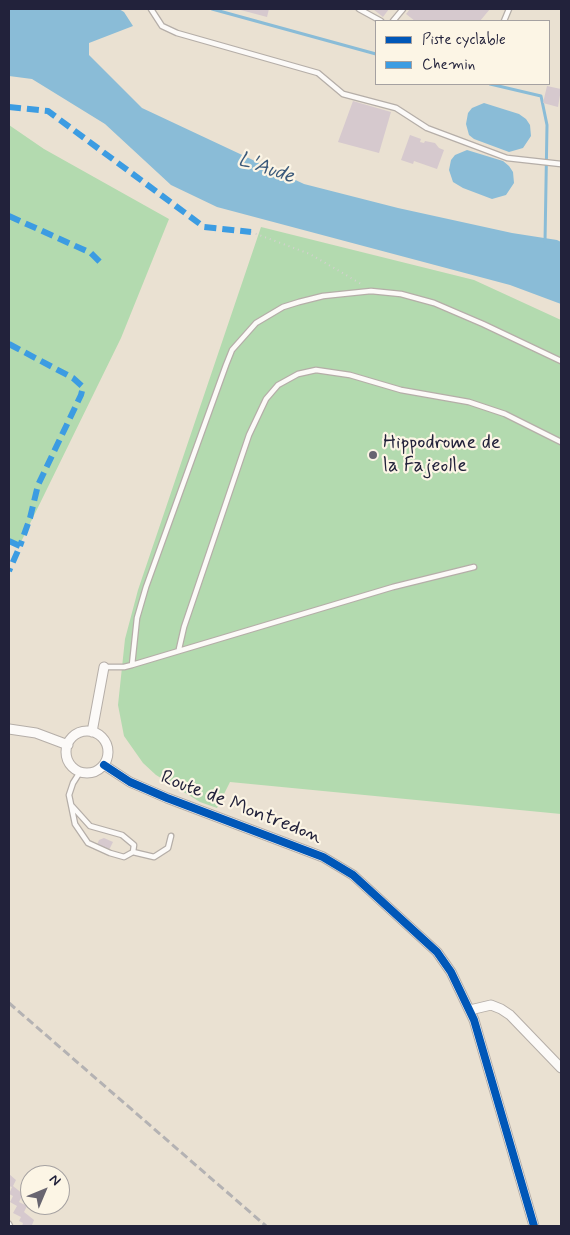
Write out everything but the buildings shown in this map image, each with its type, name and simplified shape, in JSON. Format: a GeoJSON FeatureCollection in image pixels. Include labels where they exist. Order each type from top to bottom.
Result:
{"type":"FeatureCollection","features":[{"type":"Feature","properties":{"kind":"street"},"geometry":{"type":"LineString","coordinates":[[92,732],[104,667]]}},
{"type":"Feature","properties":{"kind":"street"},"geometry":{"type":"LineString","coordinates":[[9,729],[36,733],[68,745]]}},
{"type":"Feature","properties":{"kind":"street"},"geometry":{"type":"LineString","coordinates":[[92,732],[101,737],[107,745],[108,752],[104,765],[99,770],[88,773],[80,772],[73,768],[67,759],[68,745],[78,734],[92,732]]}},
{"type":"Feature","properties":{"kind":"street","name":"Route de Montredon"},"geometry":{"type":"LineString","coordinates":[[104,765],[130,782],[167,798],[323,857],[352,875],[437,952],[451,972],[470,1010],[534,1226]]}},
{"type":"Feature","properties":{"kind":"street"},"geometry":{"type":"LineString","coordinates":[[470,1010],[491,1005],[501,1009],[510,1015],[561,1068]]}},
{"type":"Feature","properties":{"kind":"lane"},"geometry":{"type":"LineString","coordinates":[[151,9],[162,26],[177,33],[318,73],[343,94],[396,108],[427,128],[507,158],[561,164]]}},
{"type":"Feature","properties":{"kind":"lane"},"geometry":{"type":"LineString","coordinates":[[359,9],[379,20]]}},
{"type":"Feature","properties":{"kind":"lane"},"geometry":{"type":"LineString","coordinates":[[394,20],[403,9]]}},
{"type":"Feature","properties":{"kind":"lane"},"geometry":{"type":"LineString","coordinates":[[132,665],[137,618],[146,587],[232,350],[256,323],[283,307],[323,296],[371,290],[401,294],[434,303],[561,361]]}},
{"type":"Feature","properties":{"kind":"lane"},"geometry":{"type":"LineString","coordinates":[[179,649],[184,626],[249,435],[266,399],[278,385],[298,374],[316,370],[350,375],[401,390],[470,402],[505,414],[561,442]]}},
{"type":"Feature","properties":{"kind":"lane"},"geometry":{"type":"LineString","coordinates":[[104,667],[132,665],[179,649],[393,587],[474,567]]}},
{"type":"Feature","properties":{"kind":"lane"},"geometry":{"type":"LineString","coordinates":[[80,772],[73,783],[69,795],[74,824],[88,843],[124,857],[133,852],[154,857],[168,848],[171,836]]}},
{"type":"Feature","properties":{"kind":"lane"},"geometry":{"type":"LineString","coordinates":[[72,806],[90,826],[122,835],[134,845],[133,852]]}},
{"type":"Feature","properties":{"kind":"path"},"geometry":{"type":"LineString","coordinates":[[251,232],[310,254],[371,290]]}},
{"type":"Feature","properties":{"kind":"green space"},"geometry":{"type":"Polygon","coordinates":[[[9,125],[44,149],[169,219],[121,338],[20,544],[9,538],[9,125]]]}},
{"type":"Feature","properties":{"kind":"green space","name":"Hippodrome de la Fajeolle"},"geometry":{"type":"Polygon","coordinates":[[[261,227],[474,280],[561,320],[561,814],[230,782],[217,808],[200,802],[156,775],[143,763],[124,736],[118,705],[125,639],[138,590],[261,227]]]}},
{"type":"Feature","properties":{"kind":"water","name":"L'Aude"},"geometry":{"type":"Polygon","coordinates":[[[9,9],[119,9],[124,12],[133,26],[89,43],[89,55],[142,108],[304,184],[398,208],[561,242],[561,304],[510,285],[217,207],[171,185],[105,124],[32,79],[9,76],[9,9]]]}},
{"type":"Feature","properties":{"kind":"water"},"geometry":{"type":"Polygon","coordinates":[[[484,103],[519,114],[526,119],[530,125],[531,136],[523,148],[509,152],[474,139],[469,135],[466,124],[468,113],[472,108],[484,103]]]}},
{"type":"Feature","properties":{"kind":"water"},"geometry":{"type":"Polygon","coordinates":[[[467,150],[503,161],[509,166],[513,172],[514,183],[506,195],[492,199],[463,188],[453,182],[449,170],[451,160],[455,155],[467,150]]]}},
{"type":"Feature","properties":{"kind":"waterway"},"geometry":{"type":"LineString","coordinates":[[212,9],[375,54]]}},
{"type":"Feature","properties":{"kind":"waterway"},"geometry":{"type":"LineString","coordinates":[[494,85],[541,96],[547,125],[545,242]]}},
{"type":"Feature","properties":{"kind":"railway"},"geometry":{"type":"LineString","coordinates":[[9,1003],[266,1226]]}},
{"type":"Feature","properties":{"kind":"marked path"},"geometry":{"type":"LineString","coordinates":[[9,107],[48,111],[204,227],[251,232]]}},
{"type":"Feature","properties":{"kind":"marked path"},"geometry":{"type":"LineString","coordinates":[[9,216],[91,253],[101,263]]}},
{"type":"Feature","properties":{"kind":"marked path"},"geometry":{"type":"LineString","coordinates":[[9,344],[73,378],[83,387],[81,395],[38,485],[30,518],[20,546]]}},
{"type":"Feature","properties":{"kind":"marked path"},"geometry":{"type":"LineString","coordinates":[[9,541],[20,546],[9,571]]}},
{"type":"Feature","properties":{"kind":"cycle path"},"geometry":{"type":"LineString","coordinates":[[104,765],[130,782],[167,798],[323,857],[353,875],[437,952],[451,972],[474,1020],[534,1226]]}},
{"type":"Feature","properties":{"kind":"place","name":"Hippodrome de la Fajeolle"},"geometry":{"type":"Point","coordinates":[373,455]}}]}
